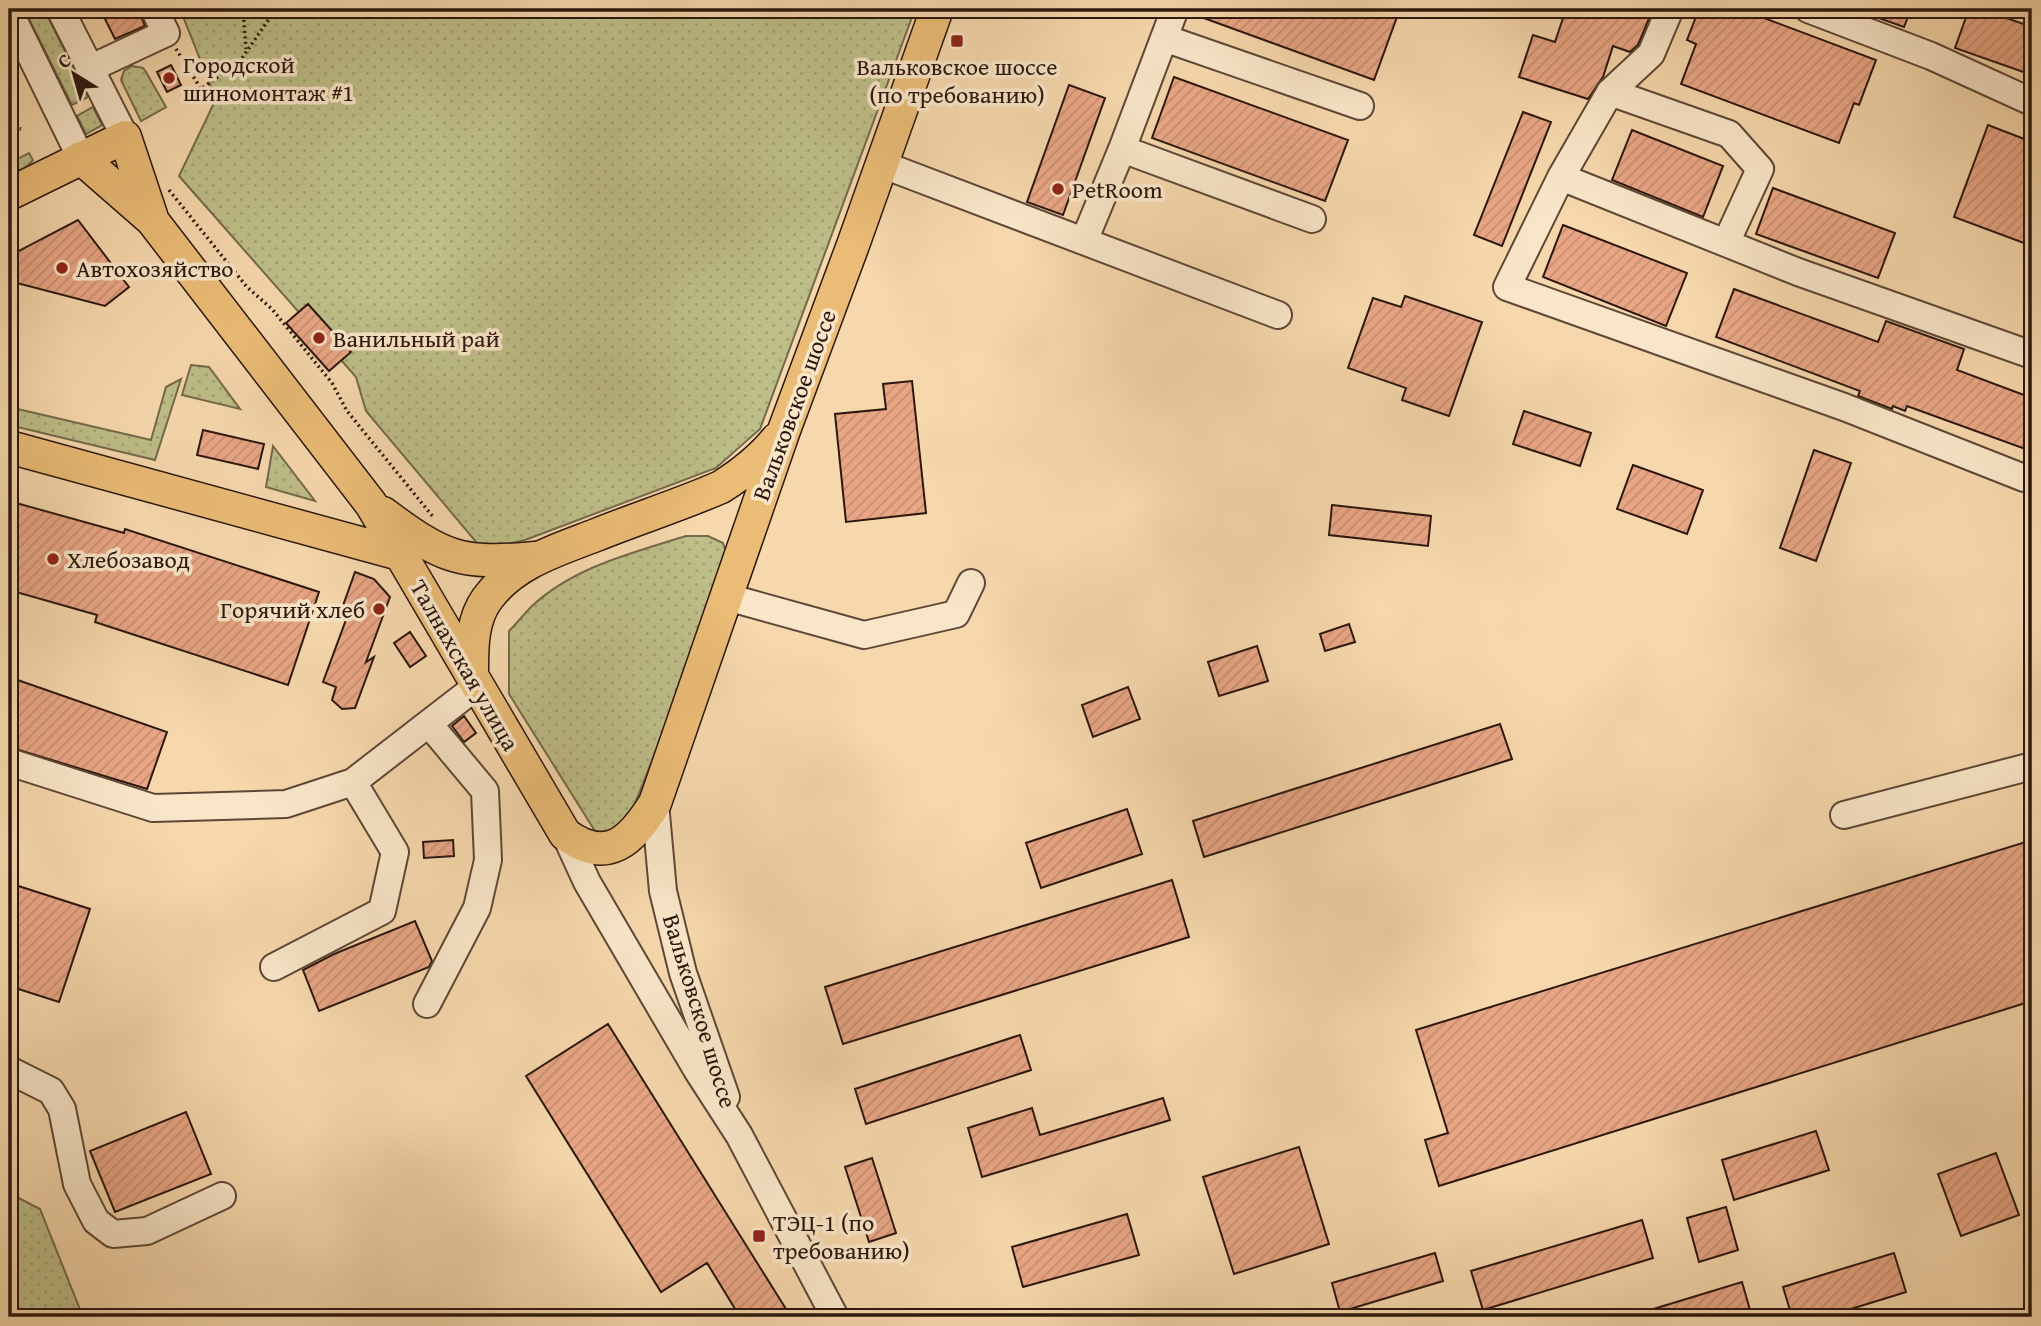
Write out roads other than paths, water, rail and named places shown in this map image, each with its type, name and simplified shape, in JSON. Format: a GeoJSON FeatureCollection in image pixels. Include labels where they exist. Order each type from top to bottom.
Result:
{"type":"FeatureCollection","features":[{"type":"Feature","properties":{"kind":"main road","name":"Вальковское шоссе"},"geometry":{"type":"LineString","coordinates":[[570,846],[580,845],[593,850],[619,844],[644,821],[655,803],[783,433],[937,9]]}},
{"type":"Feature","properties":{"kind":"main road"},"geometry":{"type":"LineString","coordinates":[[9,194],[125,137]]}},
{"type":"Feature","properties":{"kind":"main road","name":"Талнахская улица"},"geometry":{"type":"LineString","coordinates":[[125,137],[152,220]]}},
{"type":"Feature","properties":{"kind":"main road","name":"Талнахская улица"},"geometry":{"type":"LineString","coordinates":[[81,158],[152,220],[371,504],[570,846]]}},
{"type":"Feature","properties":{"kind":"main road"},"geometry":{"type":"LineString","coordinates":[[474,681],[472,642],[477,619],[486,600],[503,581],[536,558],[628,522],[708,501],[721,487],[763,456],[783,433]]}},
{"type":"Feature","properties":{"kind":"main road"},"geometry":{"type":"LineString","coordinates":[[9,447],[400,554]]}},
{"type":"Feature","properties":{"kind":"main road"},"geometry":{"type":"LineString","coordinates":[[708,501],[730,512],[737,523],[742,552]]}},
{"type":"Feature","properties":{"kind":"main road"},"geometry":{"type":"LineString","coordinates":[[371,504],[422,542],[448,555],[471,561],[496,562],[536,558]]}},
{"type":"Feature","properties":{"kind":"street","name":"Талнахская улица"},"geometry":{"type":"LineString","coordinates":[[60,9],[125,137]]}},
{"type":"Feature","properties":{"kind":"street"},"geometry":{"type":"LineString","coordinates":[[89,69],[166,33],[155,9]]}},
{"type":"Feature","properties":{"kind":"street"},"geometry":{"type":"LineString","coordinates":[[1084,241],[1175,9]]}},
{"type":"Feature","properties":{"kind":"street"},"geometry":{"type":"LineString","coordinates":[[1670,9],[1651,54],[1610,92],[1561,177],[1507,288],[1844,407],[2024,478]]}},
{"type":"Feature","properties":{"kind":"street"},"geometry":{"type":"LineString","coordinates":[[1808,9],[1931,56],[2032,102]]}},
{"type":"Feature","properties":{"kind":"street","name":"Талнахская улица"},"geometry":{"type":"LineString","coordinates":[[9,11],[81,158]]}},
{"type":"Feature","properties":{"kind":"street"},"geometry":{"type":"LineString","coordinates":[[1164,38],[1360,106]]}},
{"type":"Feature","properties":{"kind":"street"},"geometry":{"type":"LineString","coordinates":[[1610,92],[1729,134],[1760,169],[1726,243]]}},
{"type":"Feature","properties":{"kind":"street"},"geometry":{"type":"LineString","coordinates":[[1122,149],[1312,219]]}},
{"type":"Feature","properties":{"kind":"street"},"geometry":{"type":"LineString","coordinates":[[881,164],[1278,315]]}},
{"type":"Feature","properties":{"kind":"street"},"geometry":{"type":"LineString","coordinates":[[1561,177],[1811,276],[2032,355]]}},
{"type":"Feature","properties":{"kind":"street"},"geometry":{"type":"LineString","coordinates":[[727,597],[864,635],[956,614],[971,583]]}},
{"type":"Feature","properties":{"kind":"street"},"geometry":{"type":"LineString","coordinates":[[9,762],[153,808],[286,804],[354,782],[429,724],[474,681]]}},
{"type":"Feature","properties":{"kind":"street"},"geometry":{"type":"LineString","coordinates":[[427,1004],[477,908],[488,860],[485,791],[429,724]]}},
{"type":"Feature","properties":{"kind":"street"},"geometry":{"type":"LineString","coordinates":[[1844,815],[2032,766]]}},
{"type":"Feature","properties":{"kind":"street"},"geometry":{"type":"LineString","coordinates":[[274,967],[382,911],[396,852],[354,782]]}},
{"type":"Feature","properties":{"kind":"street","name":"Вальковское шоссе"},"geometry":{"type":"LineString","coordinates":[[655,803],[663,891],[682,973],[739,1135]]}},
{"type":"Feature","properties":{"kind":"street","name":"Талнахская улица"},"geometry":{"type":"LineString","coordinates":[[570,846],[697,1070],[739,1135]]}},
{"type":"Feature","properties":{"kind":"street"},"geometry":{"type":"LineString","coordinates":[[9,1070],[51,1091],[62,1109],[77,1184],[96,1221],[113,1234],[147,1231],[222,1196]]}},
{"type":"Feature","properties":{"kind":"street"},"geometry":{"type":"LineString","coordinates":[[739,1135],[835,1317]]}},
{"type":"Feature","properties":{"kind":"place","name":"Вальковское шоссе (по требованию)"},"geometry":{"type":"Point","coordinates":[957,41]}},
{"type":"Feature","properties":{"kind":"place","name":"Городской шиномонтаж #1"},"geometry":{"type":"Point","coordinates":[169,78]}},
{"type":"Feature","properties":{"kind":"place","name":"PetRoom"},"geometry":{"type":"Point","coordinates":[1058,189]}},
{"type":"Feature","properties":{"kind":"place","name":"Автохозяйство"},"geometry":{"type":"Point","coordinates":[62,268]}},
{"type":"Feature","properties":{"kind":"place","name":"Ванильный рай"},"geometry":{"type":"Point","coordinates":[319,338]}},
{"type":"Feature","properties":{"kind":"place","name":"Хлебозавод"},"geometry":{"type":"Point","coordinates":[53,559]}},
{"type":"Feature","properties":{"kind":"place","name":"Горячий хлеб"},"geometry":{"type":"Point","coordinates":[379,609]}},
{"type":"Feature","properties":{"kind":"place","name":"ТЭЦ-1 (по требованию)"},"geometry":{"type":"Point","coordinates":[759,1236]}}]}
